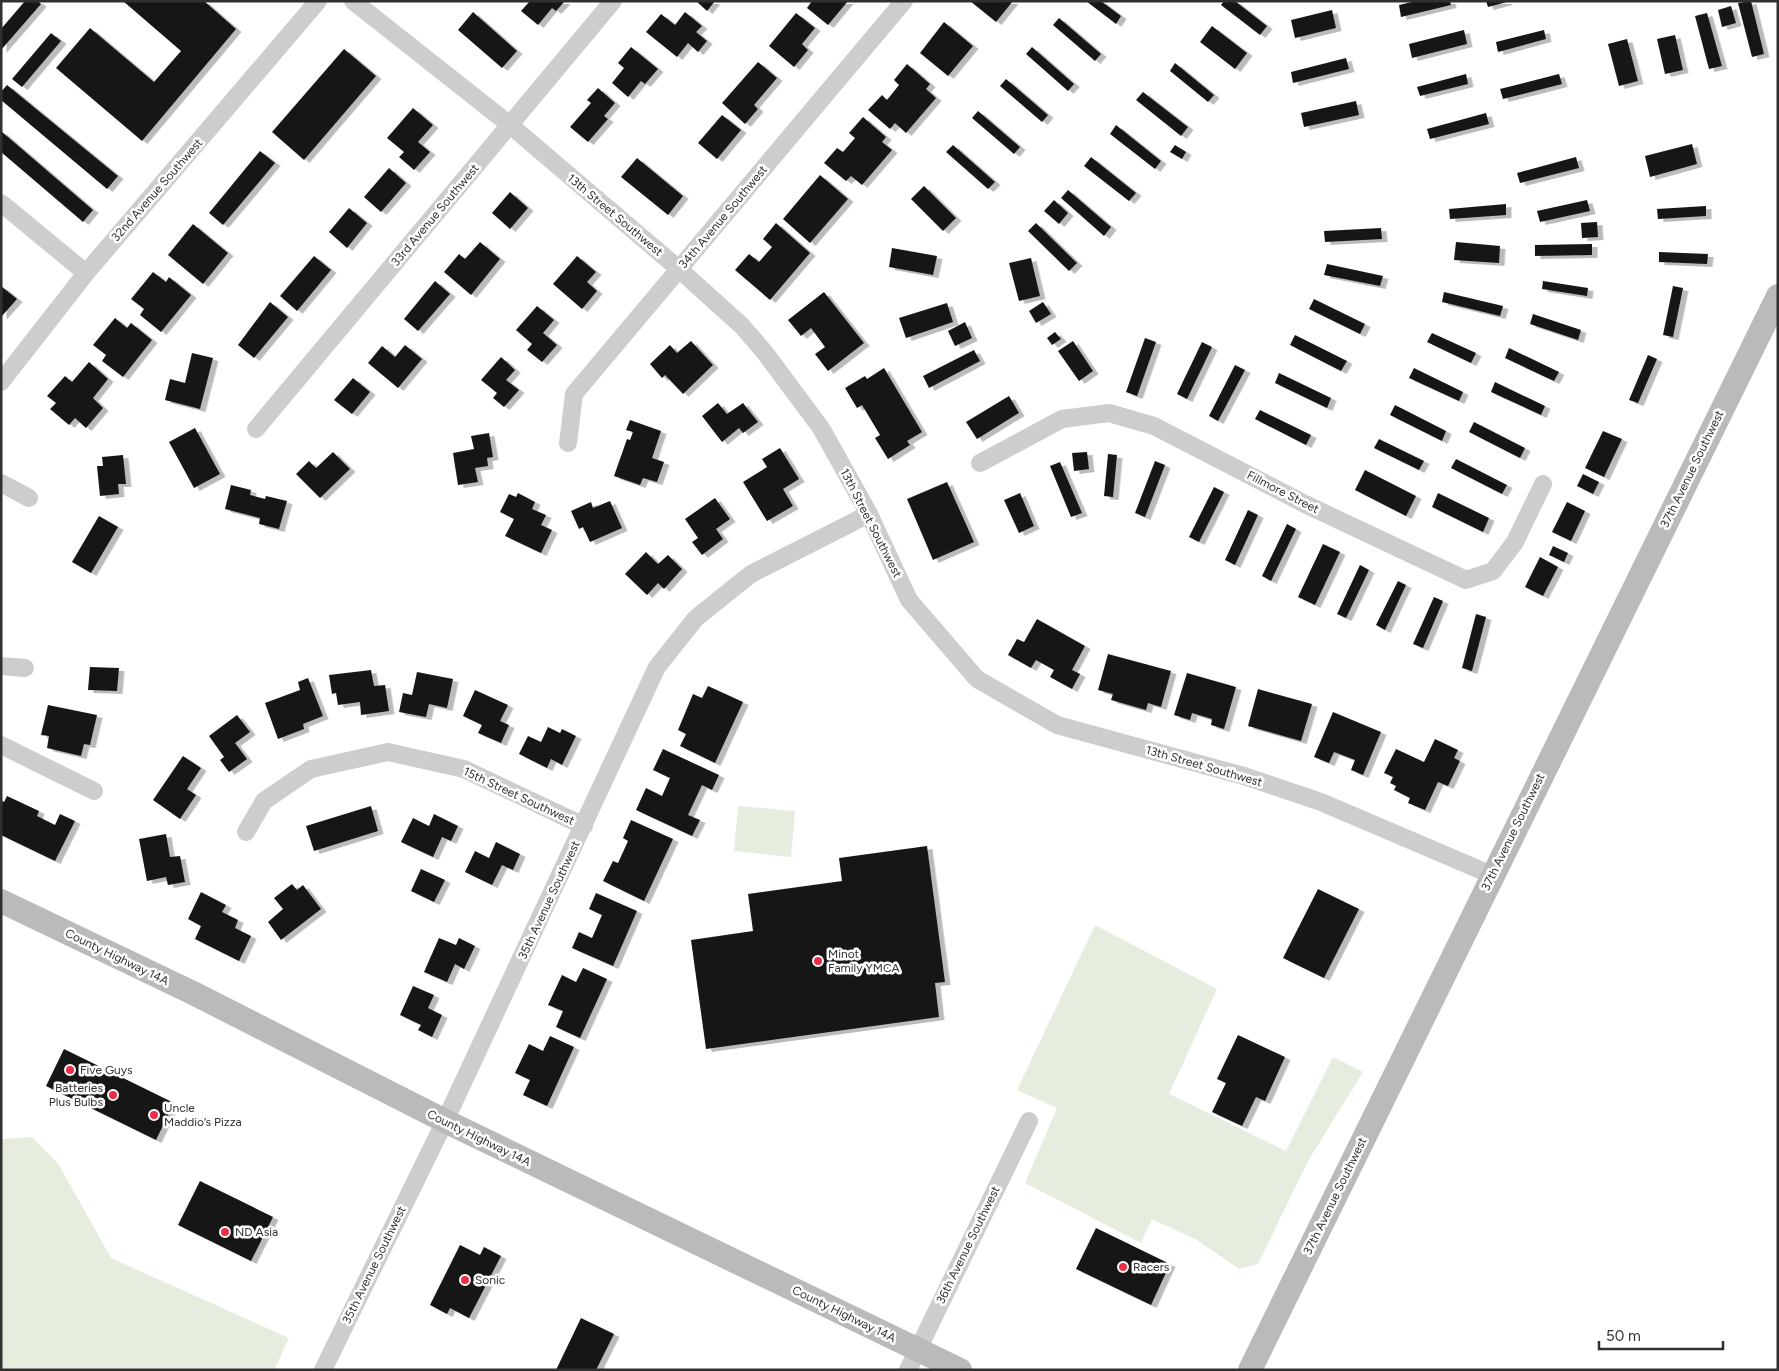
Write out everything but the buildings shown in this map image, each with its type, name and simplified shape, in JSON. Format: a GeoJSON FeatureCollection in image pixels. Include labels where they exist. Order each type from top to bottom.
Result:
{"type":"FeatureCollection","features":[{"type":"Feature","properties":{"kind":"main road","name":"37th Avenue Southwest"},"geometry":{"type":"LineString","coordinates":[[1250,1370],[1778,296]]}},
{"type":"Feature","properties":{"kind":"main road","name":"County Highway 14A"},"geometry":{"type":"LineString","coordinates":[[1,901],[193,993],[913,1360],[960,1370]]}},
{"type":"Feature","properties":{"kind":"street","name":"32nd Avenue Southwest"},"geometry":{"type":"LineString","coordinates":[[1,382],[86,273],[318,1]]}},
{"type":"Feature","properties":{"kind":"street","name":"13th Street Southwest"},"geometry":{"type":"LineString","coordinates":[[353,1],[510,125],[680,270],[742,326],[766,354],[821,428],[868,514],[908,600],[977,679],[1058,725],[1244,776],[1321,802],[1492,875]]}},
{"type":"Feature","properties":{"kind":"street","name":"33rd Avenue Southwest"},"geometry":{"type":"LineString","coordinates":[[256,429],[613,1]]}},
{"type":"Feature","properties":{"kind":"street","name":"34th Avenue Southwest"},"geometry":{"type":"LineString","coordinates":[[568,443],[574,394],[904,1]]}},
{"type":"Feature","properties":{"kind":"street"},"geometry":{"type":"LineString","coordinates":[[1,203],[86,273]]}},
{"type":"Feature","properties":{"kind":"street","name":"Fillmore Street"},"geometry":{"type":"LineString","coordinates":[[980,463],[1062,419],[1109,413],[1154,426],[1305,504],[1466,580],[1493,571],[1514,542],[1543,484]]}},
{"type":"Feature","properties":{"kind":"street"},"geometry":{"type":"LineString","coordinates":[[1,483],[29,498]]}},
{"type":"Feature","properties":{"kind":"street","name":"35th Avenue Southwest"},"geometry":{"type":"LineString","coordinates":[[323,1370],[445,1121],[657,667],[696,618],[751,574],[868,514]]}},
{"type":"Feature","properties":{"kind":"street"},"geometry":{"type":"LineString","coordinates":[[1,666],[25,668]]}},
{"type":"Feature","properties":{"kind":"street"},"geometry":{"type":"LineString","coordinates":[[1,746],[94,791]]}},
{"type":"Feature","properties":{"kind":"street","name":"15th Street Southwest"},"geometry":{"type":"LineString","coordinates":[[246,832],[264,801],[311,769],[388,752],[464,769],[584,826]]}},
{"type":"Feature","properties":{"kind":"street","name":"36th Avenue Southwest"},"geometry":{"type":"LineString","coordinates":[[913,1360],[1029,1121]]}},
{"type":"Feature","properties":{"kind":"green space"},"geometry":{"type":"Polygon","coordinates":[[[738,806],[795,811],[791,857],[734,851],[738,806]]]}},
{"type":"Feature","properties":{"kind":"green space"},"geometry":{"type":"Polygon","coordinates":[[[1095,925],[1217,989],[1169,1094],[1286,1151],[1333,1057],[1363,1072],[1308,1161],[1258,1264],[1239,1269],[1197,1240],[1152,1219],[1141,1243],[1025,1183],[1057,1108],[1017,1090],[1095,925]]]}},
{"type":"Feature","properties":{"kind":"green space"},"geometry":{"type":"Polygon","coordinates":[[[32,1137],[59,1165],[111,1258],[289,1338],[274,1370],[1,1370],[1,1142],[3,1139],[32,1137]]]}},
{"type":"Feature","properties":{"kind":"place","name":"Minot Family YMCA"},"geometry":{"type":"Point","coordinates":[818,961]}},
{"type":"Feature","properties":{"kind":"place","name":"Five Guys"},"geometry":{"type":"Point","coordinates":[70,1070]}},
{"type":"Feature","properties":{"kind":"place","name":"Batteries Plus Bulbs"},"geometry":{"type":"Point","coordinates":[113,1095]}},
{"type":"Feature","properties":{"kind":"place","name":"Uncle Maddio’s Pizza"},"geometry":{"type":"Point","coordinates":[154,1115]}},
{"type":"Feature","properties":{"kind":"place","name":"ND Asia"},"geometry":{"type":"Point","coordinates":[225,1232]}},
{"type":"Feature","properties":{"kind":"place","name":"Racers"},"geometry":{"type":"Point","coordinates":[1123,1267]}},
{"type":"Feature","properties":{"kind":"place","name":"Sonic"},"geometry":{"type":"Point","coordinates":[465,1280]}}]}
